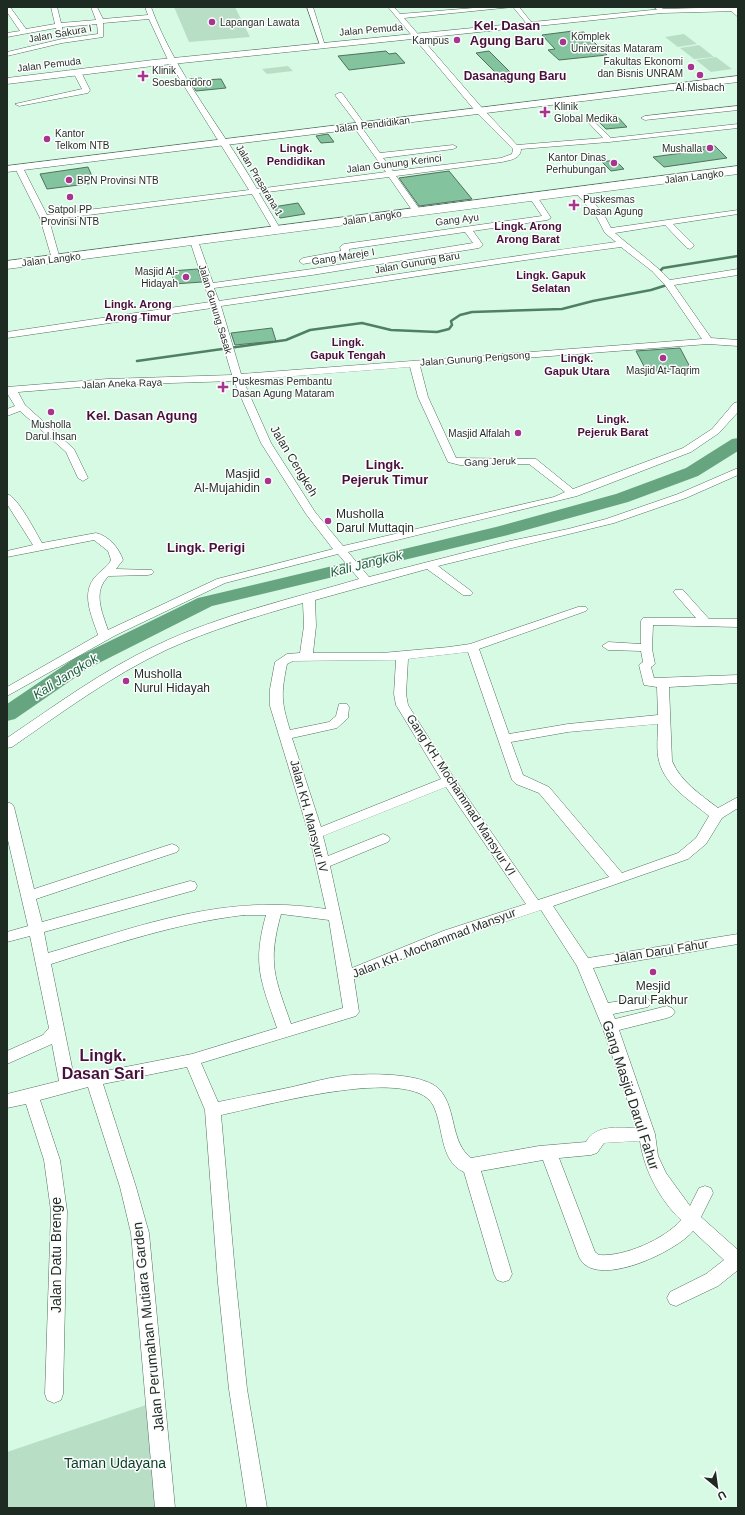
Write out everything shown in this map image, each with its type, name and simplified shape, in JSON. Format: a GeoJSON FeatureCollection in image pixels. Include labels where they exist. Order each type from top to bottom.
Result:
{"type":"FeatureCollection","features":[{"type":"Feature","properties":{"kind":"main road","name":"Jalan Pendidikan"},"geometry":{"type":"LineString","coordinates":[[7,169],[738,79]]}},
{"type":"Feature","properties":{"kind":"main road","name":"Jalan Langko"},"geometry":{"type":"LineString","coordinates":[[7,265],[738,170]]}},
{"type":"Feature","properties":{"kind":"street"},"geometry":{"type":"LineString","coordinates":[[7,7],[24,32]]}},
{"type":"Feature","properties":{"kind":"street"},"geometry":{"type":"LineString","coordinates":[[54,7],[62,41]]}},
{"type":"Feature","properties":{"kind":"street"},"geometry":{"type":"LineString","coordinates":[[94,7],[100,21]]}},
{"type":"Feature","properties":{"kind":"street","name":"Jalan Prasarana 1"},"geometry":{"type":"LineString","coordinates":[[148,7],[151,17],[172,60],[225,142],[277,230]]}},
{"type":"Feature","properties":{"kind":"street"},"geometry":{"type":"LineString","coordinates":[[310,7],[323,45]]}},
{"type":"Feature","properties":{"kind":"street"},"geometry":{"type":"LineString","coordinates":[[391,7],[480,111],[515,147],[609,140],[738,126]]}},
{"type":"Feature","properties":{"kind":"street"},"geometry":{"type":"LineString","coordinates":[[399,16],[439,10],[510,7]]}},
{"type":"Feature","properties":{"kind":"street"},"geometry":{"type":"LineString","coordinates":[[516,7],[530,24]]}},
{"type":"Feature","properties":{"kind":"street","name":"Jalan Pemuda"},"geometry":{"type":"LineString","coordinates":[[7,81],[172,60],[416,36],[659,9],[736,11]]}},
{"type":"Feature","properties":{"kind":"street"},"geometry":{"type":"LineString","coordinates":[[7,36],[59,25],[151,17]]}},
{"type":"Feature","properties":{"kind":"street","name":"Jalan Sakura I"},"geometry":{"type":"LineString","coordinates":[[7,54],[62,41],[102,36],[100,21]]}},
{"type":"Feature","properties":{"kind":"street"},"geometry":{"type":"LineString","coordinates":[[19,104],[85,91],[86,90],[77,72]]}},
{"type":"Feature","properties":{"kind":"street"},"geometry":{"type":"LineString","coordinates":[[339,95],[378,156],[417,211]]}},
{"type":"Feature","properties":{"kind":"street"},"geometry":{"type":"LineString","coordinates":[[645,118],[738,108]]}},
{"type":"Feature","properties":{"kind":"street"},"geometry":{"type":"LineString","coordinates":[[589,119],[609,140]]}},
{"type":"Feature","properties":{"kind":"street"},"geometry":{"type":"LineString","coordinates":[[378,156],[453,147]]}},
{"type":"Feature","properties":{"kind":"street","name":"Jalan Gunung Kerinci"},"geometry":{"type":"LineString","coordinates":[[44,218],[505,160],[516,155],[515,147]]}},
{"type":"Feature","properties":{"kind":"street"},"geometry":{"type":"LineString","coordinates":[[19,168],[44,218],[56,259]]}},
{"type":"Feature","properties":{"kind":"street"},"geometry":{"type":"LineString","coordinates":[[579,191],[600,215],[608,231],[670,283],[708,341]]}},
{"type":"Feature","properties":{"kind":"street","name":"Gang Ayu"},"geometry":{"type":"LineString","coordinates":[[303,261],[346,254],[344,247],[547,218],[533,197]]}},
{"type":"Feature","properties":{"kind":"street"},"geometry":{"type":"LineString","coordinates":[[608,231],[738,212]]}},
{"type":"Feature","properties":{"kind":"street"},"geometry":{"type":"LineString","coordinates":[[666,222],[690,246]]}},
{"type":"Feature","properties":{"kind":"street","name":"Gang Mareje I"},"geometry":{"type":"LineString","coordinates":[[209,286],[312,272],[479,245],[467,229]]}},
{"type":"Feature","properties":{"kind":"street","name":"Jalan Gunung Sasak"},"geometry":{"type":"LineString","coordinates":[[194,241],[237,377]]}},
{"type":"Feature","properties":{"kind":"street","name":"Jalan Gunung Baru"},"geometry":{"type":"LineString","coordinates":[[7,335],[387,279],[504,259],[623,244]]}},
{"type":"Feature","properties":{"kind":"street"},"geometry":{"type":"LineString","coordinates":[[670,283],[738,272]]}},
{"type":"Feature","properties":{"kind":"street","name":"Jalan Gunung Pengsong"},"geometry":{"type":"LineString","coordinates":[[237,377],[708,341],[738,342]]}},
{"type":"Feature","properties":{"kind":"street","name":"Gang Jeruk"},"geometry":{"type":"LineString","coordinates":[[414,363],[423,397],[452,460],[460,462],[532,461],[573,494]]}},
{"type":"Feature","properties":{"kind":"street","name":"Jalan Aneka Raya"},"geometry":{"type":"LineString","coordinates":[[9,391],[95,383],[237,377]]}},
{"type":"Feature","properties":{"kind":"street","name":"Jalan Cengkeh"},"geometry":{"type":"LineString","coordinates":[[237,377],[266,443],[280,467],[311,514],[343,552],[362,578]]}},
{"type":"Feature","properties":{"kind":"street"},"geometry":{"type":"LineString","coordinates":[[9,391],[21,407],[70,451],[83,478]]}},
{"type":"Feature","properties":{"kind":"street"},"geometry":{"type":"LineString","coordinates":[[7,692],[104,637],[198,591],[221,582],[539,504],[573,494],[687,450],[705,441],[718,430],[738,405]]}},
{"type":"Feature","properties":{"kind":"street"},"geometry":{"type":"LineString","coordinates":[[7,413],[21,407]]}},
{"type":"Feature","properties":{"kind":"street"},"geometry":{"type":"LineString","coordinates":[[7,744],[99,682],[160,648],[242,617],[309,598],[362,578],[429,565],[610,521],[682,496],[738,471]]}},
{"type":"Feature","properties":{"kind":"street"},"geometry":{"type":"LineString","coordinates":[[8,499],[38,547]]}},
{"type":"Feature","properties":{"kind":"street"},"geometry":{"type":"LineString","coordinates":[[7,554],[96,536],[109,546],[116,555],[116,563],[94,586],[93,596],[104,637]]}},
{"type":"Feature","properties":{"kind":"street"},"geometry":{"type":"LineString","coordinates":[[429,565],[467,593]]}},
{"type":"Feature","properties":{"kind":"street"},"geometry":{"type":"LineString","coordinates":[[105,573],[148,572]]}},
{"type":"Feature","properties":{"kind":"street"},"geometry":{"type":"LineString","coordinates":[[679,592],[706,623]]}},
{"type":"Feature","properties":{"kind":"street"},"geometry":{"type":"LineString","coordinates":[[309,598],[310,626],[306,657],[402,657],[438,654],[472,647],[582,609]]}},
{"type":"Feature","properties":{"kind":"street"},"geometry":{"type":"LineString","coordinates":[[738,622],[706,623],[647,621],[646,648],[649,664],[645,665],[648,682],[663,683],[738,678]]}},
{"type":"Feature","properties":{"kind":"street"},"geometry":{"type":"LineString","coordinates":[[608,646],[646,648]]}},
{"type":"Feature","properties":{"kind":"street"},"geometry":{"type":"LineString","coordinates":[[472,647],[517,777],[521,781],[544,790],[619,879]]}},
{"type":"Feature","properties":{"kind":"street","name":"Jalan KH. Mansyur IV"},"geometry":{"type":"LineString","coordinates":[[306,657],[285,658],[280,662],[276,689],[276,706],[316,834],[335,916],[346,976]]}},
{"type":"Feature","properties":{"kind":"street","name":"Gang KH. Mochammad Mansyur VI"},"geometry":{"type":"LineString","coordinates":[[402,657],[400,694],[402,705],[449,781],[539,904]]}},
{"type":"Feature","properties":{"kind":"street"},"geometry":{"type":"LineString","coordinates":[[663,683],[665,761],[674,780],[717,815],[738,802]]}},
{"type":"Feature","properties":{"kind":"street"},"geometry":{"type":"LineString","coordinates":[[286,735],[333,725],[342,718],[343,707]]}},
{"type":"Feature","properties":{"kind":"street"},"geometry":{"type":"LineString","coordinates":[[504,739],[568,728],[663,719]]}},
{"type":"Feature","properties":{"kind":"street"},"geometry":{"type":"LineString","coordinates":[[316,834],[449,781]]}},
{"type":"Feature","properties":{"kind":"street"},"geometry":{"type":"LineString","coordinates":[[7,807],[36,929],[68,1085]]}},
{"type":"Feature","properties":{"kind":"street","name":"Jalan KH. Mochammad Mansyur"},"geometry":{"type":"LineString","coordinates":[[7,1101],[31,1096],[68,1085],[94,1081],[192,1060],[352,1012],[346,976],[448,935],[675,859],[690,852],[701,841],[717,815]]}},
{"type":"Feature","properties":{"kind":"street"},"geometry":{"type":"LineString","coordinates":[[323,863],[383,839]]}},
{"type":"Feature","properties":{"kind":"street"},"geometry":{"type":"LineString","coordinates":[[27,896],[172,849]]}},
{"type":"Feature","properties":{"kind":"street"},"geometry":{"type":"LineString","coordinates":[[7,937],[190,886]]}},
{"type":"Feature","properties":{"kind":"street","name":"Gang Masjid Darul Fahur"},"geometry":{"type":"LineString","coordinates":[[539,904],[584,964],[610,1026],[647,1134],[650,1156],[659,1177],[679,1207],[737,1261]]}},
{"type":"Feature","properties":{"kind":"street"},"geometry":{"type":"LineString","coordinates":[[275,909],[266,946],[267,973],[286,1031]]}},
{"type":"Feature","properties":{"kind":"street"},"geometry":{"type":"LineString","coordinates":[[42,961],[204,916],[238,911],[275,909],[335,916]]}},
{"type":"Feature","properties":{"kind":"street","name":"Jalan Darul Fahur"},"geometry":{"type":"LineString","coordinates":[[584,964],[738,939]]}},
{"type":"Feature","properties":{"kind":"street"},"geometry":{"type":"LineString","coordinates":[[603,1010],[643,1003]]}},
{"type":"Feature","properties":{"kind":"street"},"geometry":{"type":"LineString","coordinates":[[610,1026],[667,1012]]}},
{"type":"Feature","properties":{"kind":"street"},"geometry":{"type":"LineString","coordinates":[[7,1058],[48,1039],[57,1030]]}},
{"type":"Feature","properties":{"kind":"street"},"geometry":{"type":"LineString","coordinates":[[192,1060],[213,1110],[227,1283],[238,1389],[257,1508]]}},
{"type":"Feature","properties":{"kind":"street","name":"Jalan Perumahan Mutiara Garden"},"geometry":{"type":"LineString","coordinates":[[94,1081],[110,1135],[128,1187],[140,1233],[166,1508]]}},
{"type":"Feature","properties":{"kind":"street"},"geometry":{"type":"LineString","coordinates":[[213,1110],[347,1082],[401,1082],[415,1085],[430,1090],[437,1098],[446,1119],[453,1150],[463,1163],[472,1166],[548,1152],[591,1148],[596,1139],[602,1136],[647,1134]]}},
{"type":"Feature","properties":{"kind":"street","name":"Jalan Datu Brenge"},"geometry":{"type":"LineString","coordinates":[[31,1096],[52,1160],[59,1211],[54,1394]]}},
{"type":"Feature","properties":{"kind":"street"},"geometry":{"type":"LineString","coordinates":[[548,1152],[588,1256],[593,1262],[599,1264],[646,1254],[662,1247],[676,1237],[691,1219],[705,1193]]}},
{"type":"Feature","properties":{"kind":"street"},"geometry":{"type":"LineString","coordinates":[[472,1166],[502,1274]]}},
{"type":"Feature","properties":{"kind":"street"},"geometry":{"type":"LineString","coordinates":[[676,1298],[712,1280],[737,1261]]}},
{"type":"Feature","properties":{"kind":"green space","name":"Lapangan Lawata"},"geometry":{"type":"Polygon","coordinates":[[[174,7],[235,7],[250,37],[189,42],[174,7]]]}},
{"type":"Feature","properties":{"kind":"green space"},"geometry":{"type":"Polygon","coordinates":[[[684,34],[697,44],[678,47],[665,37],[684,34]]]}},
{"type":"Feature","properties":{"kind":"green space"},"geometry":{"type":"Polygon","coordinates":[[[699,45],[714,57],[694,59],[680,48],[699,45]]]}},
{"type":"Feature","properties":{"kind":"green space"},"geometry":{"type":"Polygon","coordinates":[[[716,57],[732,69],[711,72],[696,60],[716,57]]]}},
{"type":"Feature","properties":{"kind":"green space"},"geometry":{"type":"Polygon","coordinates":[[[288,66],[293,71],[267,74],[262,69],[288,66]]]}},
{"type":"Feature","properties":{"kind":"green space","name":"Taman Udayana"},"geometry":{"type":"Polygon","coordinates":[[[155,1402],[163,1508],[7,1508],[7,1452],[155,1402]]]}},
{"type":"Feature","properties":{"kind":"building"},"geometry":{"type":"Polygon","coordinates":[[[573,31],[575,33],[584,32],[607,55],[559,60],[548,50],[555,49],[542,35],[573,31]]]}},
{"type":"Feature","properties":{"kind":"building"},"geometry":{"type":"Polygon","coordinates":[[[386,51],[389,54],[396,53],[405,63],[349,70],[338,56],[386,51]]]}},
{"type":"Feature","properties":{"kind":"building"},"geometry":{"type":"Polygon","coordinates":[[[489,51],[518,80],[505,82],[476,53],[489,51]]]}},
{"type":"Feature","properties":{"kind":"building"},"geometry":{"type":"Polygon","coordinates":[[[201,78],[203,80],[221,79],[226,88],[196,91],[189,79],[201,78]]]}},
{"type":"Feature","properties":{"kind":"building"},"geometry":{"type":"Polygon","coordinates":[[[616,115],[627,127],[606,129],[594,117],[616,115]]]}},
{"type":"Feature","properties":{"kind":"building"},"geometry":{"type":"Polygon","coordinates":[[[328,134],[334,142],[321,143],[316,136],[328,134]]]}},
{"type":"Feature","properties":{"kind":"building"},"geometry":{"type":"Polygon","coordinates":[[[715,146],[727,158],[664,167],[653,157],[704,150],[701,147],[715,146]]]}},
{"type":"Feature","properties":{"kind":"building"},"geometry":{"type":"Polygon","coordinates":[[[615,160],[624,169],[611,171],[602,162],[615,160]]]}},
{"type":"Feature","properties":{"kind":"building","name":"BPN Provinsi NTB"},"geometry":{"type":"Polygon","coordinates":[[[88,167],[95,183],[47,189],[40,174],[88,167]]]}},
{"type":"Feature","properties":{"kind":"building"},"geometry":{"type":"Polygon","coordinates":[[[449,171],[472,199],[419,206],[399,178],[449,171]]]}},
{"type":"Feature","properties":{"kind":"building"},"geometry":{"type":"Polygon","coordinates":[[[298,203],[305,214],[280,218],[273,207],[298,203]]]}},
{"type":"Feature","properties":{"kind":"building","name":"Masjid Al- Hidayah"},"geometry":{"type":"Polygon","coordinates":[[[198,269],[202,282],[174,284],[171,271],[198,269]]]}},
{"type":"Feature","properties":{"kind":"building"},"geometry":{"type":"Polygon","coordinates":[[[272,328],[276,341],[235,345],[231,333],[272,328]]]}},
{"type":"Feature","properties":{"kind":"building","name":"Masjid At-Taqrim"},"geometry":{"type":"Polygon","coordinates":[[[680,348],[690,367],[647,372],[636,351],[680,348]]]}},
{"type":"Feature","properties":{"kind":"waterway"},"geometry":{"type":"LineString","coordinates":[[659,272],[663,268],[738,256]]}},
{"type":"Feature","properties":{"kind":"waterway"},"geometry":{"type":"LineString","coordinates":[[137,361],[286,340],[310,330],[362,323],[391,330],[437,332],[449,329],[452,325],[451,321],[460,315],[472,312],[562,309],[593,301],[651,290],[670,284]]}},
{"type":"Feature","properties":{"kind":"waterway","name":"Kali Jangkok"},"geometry":{"type":"LineString","coordinates":[[7,714],[82,663],[205,602],[501,531],[622,498],[692,472],[738,443]]}},
{"type":"Feature","properties":{"kind":"place","name":"Lapangan Lawata"},"geometry":{"type":"Point","coordinates":[212,22]}},
{"type":"Feature","properties":{"kind":"place","name":"Kampus"},"geometry":{"type":"Point","coordinates":[457,40]}},
{"type":"Feature","properties":{"kind":"place","name":"Komplek Universitas Mataram"},"geometry":{"type":"Point","coordinates":[563,42]}},
{"type":"Feature","properties":{"kind":"place","name":"Fakultas Ekonomi dan Bisnis UNRAM"},"geometry":{"type":"Point","coordinates":[691,67]}},
{"type":"Feature","properties":{"kind":"place","name":"Al Misbach"},"geometry":{"type":"Point","coordinates":[700,75]}},
{"type":"Feature","properties":{"kind":"place","name":"Klinik Soesbandoro"},"geometry":{"type":"Point","coordinates":[143,76]}},
{"type":"Feature","properties":{"kind":"place","name":"Klinik Global Medika"},"geometry":{"type":"Point","coordinates":[545,112]}},
{"type":"Feature","properties":{"kind":"place","name":"Kantor Telkom NTB"},"geometry":{"type":"Point","coordinates":[47,139]}},
{"type":"Feature","properties":{"kind":"place","name":"Mushalla"},"geometry":{"type":"Point","coordinates":[710,148]}},
{"type":"Feature","properties":{"kind":"place","name":"Kantor Dinas Perhubungan"},"geometry":{"type":"Point","coordinates":[614,163]}},
{"type":"Feature","properties":{"kind":"place","name":"BPN Provinsi NTB"},"geometry":{"type":"Point","coordinates":[69,180]}},
{"type":"Feature","properties":{"kind":"place","name":"Satpol PP Provinsi NTB"},"geometry":{"type":"Point","coordinates":[70,197]}},
{"type":"Feature","properties":{"kind":"place","name":"Puskesmas Dasan Agung"},"geometry":{"type":"Point","coordinates":[574,205]}},
{"type":"Feature","properties":{"kind":"place","name":"Masjid Al- Hidayah"},"geometry":{"type":"Point","coordinates":[186,277]}},
{"type":"Feature","properties":{"kind":"place","name":"Masjid At-Taqrim"},"geometry":{"type":"Point","coordinates":[663,358]}},
{"type":"Feature","properties":{"kind":"place","name":"Puskesmas Pembantu Dasan Agung Mataram"},"geometry":{"type":"Point","coordinates":[223,387]}},
{"type":"Feature","properties":{"kind":"place","name":"Musholla Darul Ihsan"},"geometry":{"type":"Point","coordinates":[51,412]}},
{"type":"Feature","properties":{"kind":"place","name":"Masjid Alfalah"},"geometry":{"type":"Point","coordinates":[518,433]}},
{"type":"Feature","properties":{"kind":"place","name":"Masjid Al-Mujahidin"},"geometry":{"type":"Point","coordinates":[268,481]}},
{"type":"Feature","properties":{"kind":"place","name":"Musholla Darul Muttaqin"},"geometry":{"type":"Point","coordinates":[328,521]}},
{"type":"Feature","properties":{"kind":"place","name":"Musholla Nurul Hidayah"},"geometry":{"type":"Point","coordinates":[126,681]}},
{"type":"Feature","properties":{"kind":"place","name":"Mesjid Darul Fakhur"},"geometry":{"type":"Point","coordinates":[653,972]}},
{"type":"Feature","properties":{"kind":"district","name":"Kel. Dasan Agung Baru"},"geometry":{"type":"Point","coordinates":[507,32]}},
{"type":"Feature","properties":{"kind":"district","name":"Dasanagung Baru"},"geometry":{"type":"Point","coordinates":[515,76]}},
{"type":"Feature","properties":{"kind":"district","name":"Lingk. Pendidikan"},"geometry":{"type":"Point","coordinates":[296,154]}},
{"type":"Feature","properties":{"kind":"district","name":"Lingk. Arong Arong Barat"},"geometry":{"type":"Point","coordinates":[528,232]}},
{"type":"Feature","properties":{"kind":"district","name":"Lingk. Gapuk Selatan"},"geometry":{"type":"Point","coordinates":[551,281]}},
{"type":"Feature","properties":{"kind":"district","name":"Lingk. Arong Arong Timur"},"geometry":{"type":"Point","coordinates":[138,310]}},
{"type":"Feature","properties":{"kind":"district","name":"Lingk. Gapuk Tengah"},"geometry":{"type":"Point","coordinates":[348,348]}},
{"type":"Feature","properties":{"kind":"district","name":"Lingk. Gapuk Utara"},"geometry":{"type":"Point","coordinates":[577,364]}},
{"type":"Feature","properties":{"kind":"district","name":"Kel. Dasan Agung"},"geometry":{"type":"Point","coordinates":[142,415]}},
{"type":"Feature","properties":{"kind":"district","name":"Lingk. Pejeruk Barat"},"geometry":{"type":"Point","coordinates":[613,425]}},
{"type":"Feature","properties":{"kind":"district","name":"Lingk. Pejeruk Timur"},"geometry":{"type":"Point","coordinates":[385,472]}},
{"type":"Feature","properties":{"kind":"district","name":"Lingk. Perigi"},"geometry":{"type":"Point","coordinates":[206,547]}},
{"type":"Feature","properties":{"kind":"district","name":"Lingk. Dasan Sari"},"geometry":{"type":"Point","coordinates":[103,1064]}}]}
